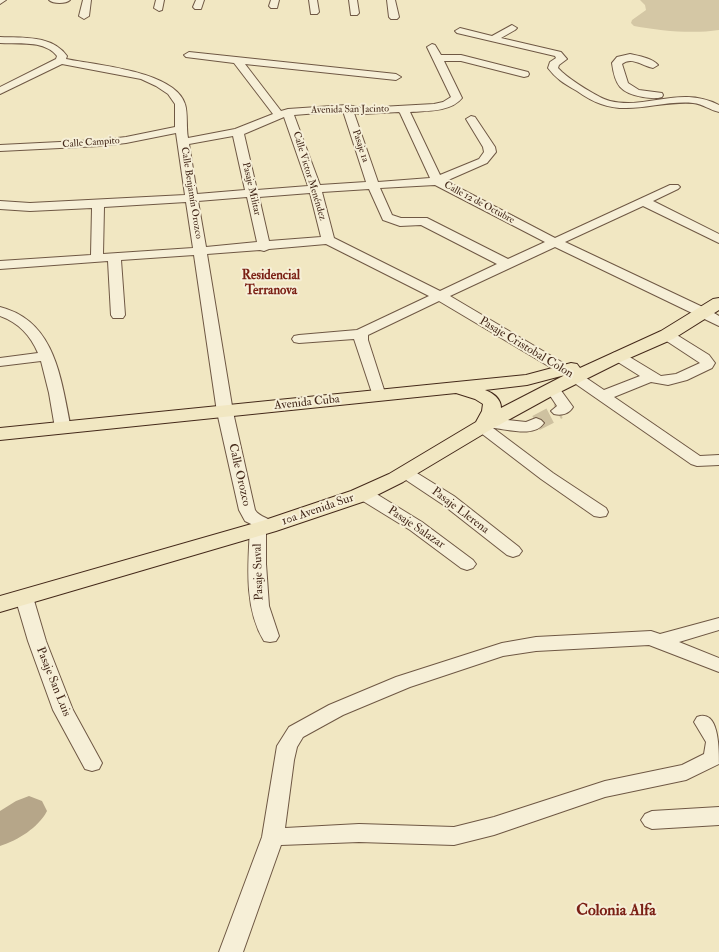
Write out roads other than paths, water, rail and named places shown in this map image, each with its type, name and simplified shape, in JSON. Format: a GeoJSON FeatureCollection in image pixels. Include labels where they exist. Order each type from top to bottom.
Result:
{"type":"FeatureCollection","features":[{"type":"Feature","properties":{"kind":"main road","name":"10a Avenida Sur"},"geometry":{"type":"LineString","coordinates":[[0,604],[264,528],[364,494],[406,473],[484,425],[552,388],[570,373],[602,365],[667,335],[712,317],[719,303]]}},
{"type":"Feature","properties":{"kind":"main road","name":"Avenida Cuba"},"geometry":{"type":"LineString","coordinates":[[0,434],[455,388],[527,380],[570,373]]}},
{"type":"Feature","properties":{"kind":"main road"},"geometry":{"type":"LineString","coordinates":[[455,388],[477,393],[488,399],[492,408],[484,425]]}},
{"type":"Feature","properties":{"kind":"street"},"geometry":{"type":"LineString","coordinates":[[53,0],[66,0]]}},
{"type":"Feature","properties":{"kind":"street"},"geometry":{"type":"LineString","coordinates":[[84,16],[87,0]]}},
{"type":"Feature","properties":{"kind":"street"},"geometry":{"type":"LineString","coordinates":[[313,0],[314,12]]}},
{"type":"Feature","properties":{"kind":"street"},"geometry":{"type":"LineString","coordinates":[[353,0],[354,13]]}},
{"type":"Feature","properties":{"kind":"street"},"geometry":{"type":"LineString","coordinates":[[391,0],[394,17]]}},
{"type":"Feature","properties":{"kind":"street"},"geometry":{"type":"LineString","coordinates":[[495,40],[496,37],[512,28]]}},
{"type":"Feature","properties":{"kind":"street"},"geometry":{"type":"LineString","coordinates":[[460,31],[558,54],[562,59],[554,64],[553,68],[558,76],[602,102],[623,105],[681,99],[703,101]]}},
{"type":"Feature","properties":{"kind":"street"},"geometry":{"type":"LineString","coordinates":[[0,40],[42,43],[52,46],[60,51],[62,56],[61,60],[0,91]]}},
{"type":"Feature","properties":{"kind":"street"},"geometry":{"type":"LineString","coordinates":[[432,47],[437,58],[461,58],[524,74]]}},
{"type":"Feature","properties":{"kind":"street"},"geometry":{"type":"LineString","coordinates":[[190,55],[396,77]]}},
{"type":"Feature","properties":{"kind":"street"},"geometry":{"type":"LineString","coordinates":[[653,65],[631,57],[623,58],[617,63],[621,81],[624,86],[630,90],[647,94],[692,94],[719,109]]}},
{"type":"Feature","properties":{"kind":"street","name":"Avenida San Jacinto"},"geometry":{"type":"LineString","coordinates":[[184,142],[238,132],[284,114],[347,108],[362,111],[402,109],[434,107],[447,104],[457,98],[437,58]]}},
{"type":"Feature","properties":{"kind":"street","name":"Calle Benjamín Orozco"},"geometry":{"type":"LineString","coordinates":[[61,60],[144,77],[160,84],[172,92],[180,104],[181,129],[225,412]]}},
{"type":"Feature","properties":{"kind":"street","name":"Calle Victor Menéndez"},"geometry":{"type":"LineString","coordinates":[[237,60],[284,114],[315,190],[328,240]]}},
{"type":"Feature","properties":{"kind":"street","name":"Pasaje 1a"},"geometry":{"type":"LineString","coordinates":[[347,108],[373,185],[387,217],[400,222],[423,221],[507,264]]}},
{"type":"Feature","properties":{"kind":"street"},"geometry":{"type":"LineString","coordinates":[[402,109],[405,112],[437,181],[483,161],[490,152],[489,147],[471,119]]}},
{"type":"Feature","properties":{"kind":"street","name":"Calle Campito"},"geometry":{"type":"LineString","coordinates":[[0,148],[120,141],[181,129]]}},
{"type":"Feature","properties":{"kind":"street","name":"Pasaje Militar"},"geometry":{"type":"LineString","coordinates":[[238,132],[264,247]]}},
{"type":"Feature","properties":{"kind":"street","name":"Calle 12 de Octubre"},"geometry":{"type":"LineString","coordinates":[[0,205],[30,207],[98,204],[437,181],[554,242],[712,317]]}},
{"type":"Feature","properties":{"kind":"street"},"geometry":{"type":"LineString","coordinates":[[299,339],[361,334],[368,329],[438,295],[674,187]]}},
{"type":"Feature","properties":{"kind":"street"},"geometry":{"type":"LineString","coordinates":[[643,201],[719,239]]}},
{"type":"Feature","properties":{"kind":"street"},"geometry":{"type":"LineString","coordinates":[[97,258],[98,204]]}},
{"type":"Feature","properties":{"kind":"street"},"geometry":{"type":"LineString","coordinates":[[0,265],[200,252],[328,240]]}},
{"type":"Feature","properties":{"kind":"street","name":"Pasaje Cristobal Colon"},"geometry":{"type":"LineString","coordinates":[[328,240],[438,295],[570,373],[697,461],[718,460]]}},
{"type":"Feature","properties":{"kind":"street"},"geometry":{"type":"LineString","coordinates":[[114,257],[118,315]]}},
{"type":"Feature","properties":{"kind":"street"},"geometry":{"type":"LineString","coordinates":[[0,311],[16,316],[26,322],[37,336],[52,370],[63,428]]}},
{"type":"Feature","properties":{"kind":"street"},"geometry":{"type":"LineString","coordinates":[[361,334],[360,340],[379,396]]}},
{"type":"Feature","properties":{"kind":"street"},"geometry":{"type":"LineString","coordinates":[[615,358],[661,381],[671,381],[707,365],[708,363],[697,352],[667,335]]}},
{"type":"Feature","properties":{"kind":"street"},"geometry":{"type":"LineString","coordinates":[[0,362],[47,356]]}},
{"type":"Feature","properties":{"kind":"street"},"geometry":{"type":"LineString","coordinates":[[603,396],[651,377]]}},
{"type":"Feature","properties":{"kind":"street"},"geometry":{"type":"LineString","coordinates":[[552,388],[566,407],[559,411]]}},
{"type":"Feature","properties":{"kind":"street","name":"Calle Orozco"},"geometry":{"type":"LineString","coordinates":[[225,412],[247,510],[264,528]]}},
{"type":"Feature","properties":{"kind":"street"},"geometry":{"type":"LineString","coordinates":[[484,425],[528,427],[536,423]]}},
{"type":"Feature","properties":{"kind":"street"},"geometry":{"type":"LineString","coordinates":[[484,425],[547,476],[600,512]]}},
{"type":"Feature","properties":{"kind":"street","name":"Pasaje Llerena"},"geometry":{"type":"LineString","coordinates":[[406,473],[448,500],[513,551]]}},
{"type":"Feature","properties":{"kind":"street","name":"Pasaje Salazar"},"geometry":{"type":"LineString","coordinates":[[364,494],[416,526],[467,564]]}},
{"type":"Feature","properties":{"kind":"street","name":"Pasaje Suval"},"geometry":{"type":"LineString","coordinates":[[264,528],[257,564],[260,606],[270,636]]}},
{"type":"Feature","properties":{"kind":"street","name":"Pasaje San Luis"},"geometry":{"type":"LineString","coordinates":[[24,597],[37,642],[60,703],[92,763]]}},
{"type":"Feature","properties":{"kind":"street"},"geometry":{"type":"LineString","coordinates":[[660,641],[719,624]]}},
{"type":"Feature","properties":{"kind":"street"},"geometry":{"type":"LineString","coordinates":[[231,952],[273,837],[287,746],[296,732],[336,710],[403,682],[502,650],[536,644],[597,639],[651,638],[719,665]]}},
{"type":"Feature","properties":{"kind":"street"},"geometry":{"type":"LineString","coordinates":[[273,837],[359,833],[454,836],[494,826],[605,789],[686,772],[713,758],[716,741],[704,722]]}},
{"type":"Feature","properties":{"kind":"street"},"geometry":{"type":"LineString","coordinates":[[652,820],[719,816]]}},
{"type":"Feature","properties":{"kind":"waterway"},"geometry":{"type":"LineString","coordinates":[[0,831],[29,811]]}},
{"type":"Feature","properties":{"kind":"tunnel"},"geometry":{"type":"LineString","coordinates":[[536,423],[559,411]]}},
{"type":"Feature","properties":{"kind":"district","name":"Residencial Terranova"},"geometry":{"type":"Point","coordinates":[271,284]}},
{"type":"Feature","properties":{"kind":"district","name":"Colonia Alfa"},"geometry":{"type":"Point","coordinates":[616,912]}}]}
